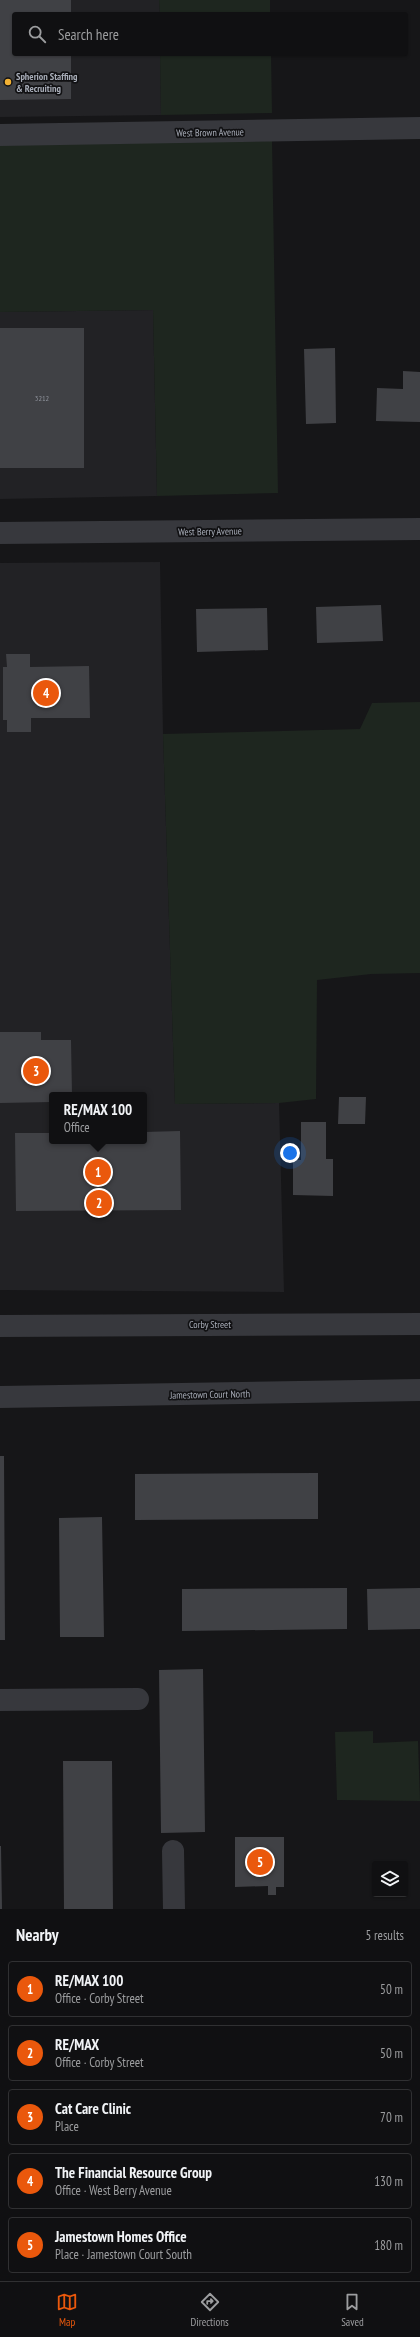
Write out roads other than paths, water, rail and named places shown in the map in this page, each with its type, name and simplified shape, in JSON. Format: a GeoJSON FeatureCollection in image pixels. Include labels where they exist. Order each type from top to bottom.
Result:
{"type":"FeatureCollection","features":[{"type":"Feature","properties":{"kind":"street","name":"West Brown Avenue"},"geometry":{"type":"LineString","coordinates":[[0,135],[420,128]]}},
{"type":"Feature","properties":{"kind":"street","name":"West Berry Avenue"},"geometry":{"type":"LineString","coordinates":[[0,534],[420,529]]}},
{"type":"Feature","properties":{"kind":"street","name":"Corby Street"},"geometry":{"type":"LineString","coordinates":[[0,1326],[420,1324]]}},
{"type":"Feature","properties":{"kind":"street","name":"Jamestown Court North"},"geometry":{"type":"LineString","coordinates":[[0,1397],[420,1390]]}},
{"type":"Feature","properties":{"kind":"street"},"geometry":{"type":"LineString","coordinates":[[0,1700],[138,1699]]}},
{"type":"Feature","properties":{"kind":"street"},"geometry":{"type":"LineString","coordinates":[[173,1851],[174,1909]]}},
{"type":"Feature","properties":{"kind":"place","name":"Spherion Staffing & Recruiting"},"geometry":{"type":"Point","coordinates":[8,82]}},
{"type":"Feature","properties":{"kind":"place","name":"The Financial Resource Group"},"geometry":{"type":"Point","coordinates":[46,693]}},
{"type":"Feature","properties":{"kind":"place","name":"Cat Care Clinic"},"geometry":{"type":"Point","coordinates":[36,1071]}},
{"type":"Feature","properties":{"kind":"place","name":"RE/MAX 100"},"geometry":{"type":"Point","coordinates":[98,1172]}},
{"type":"Feature","properties":{"kind":"place","name":"RE/MAX"},"geometry":{"type":"Point","coordinates":[99,1203]}},
{"type":"Feature","properties":{"kind":"place","name":"Jamestown Homes Office"},"geometry":{"type":"Point","coordinates":[260,1862]}}]}
